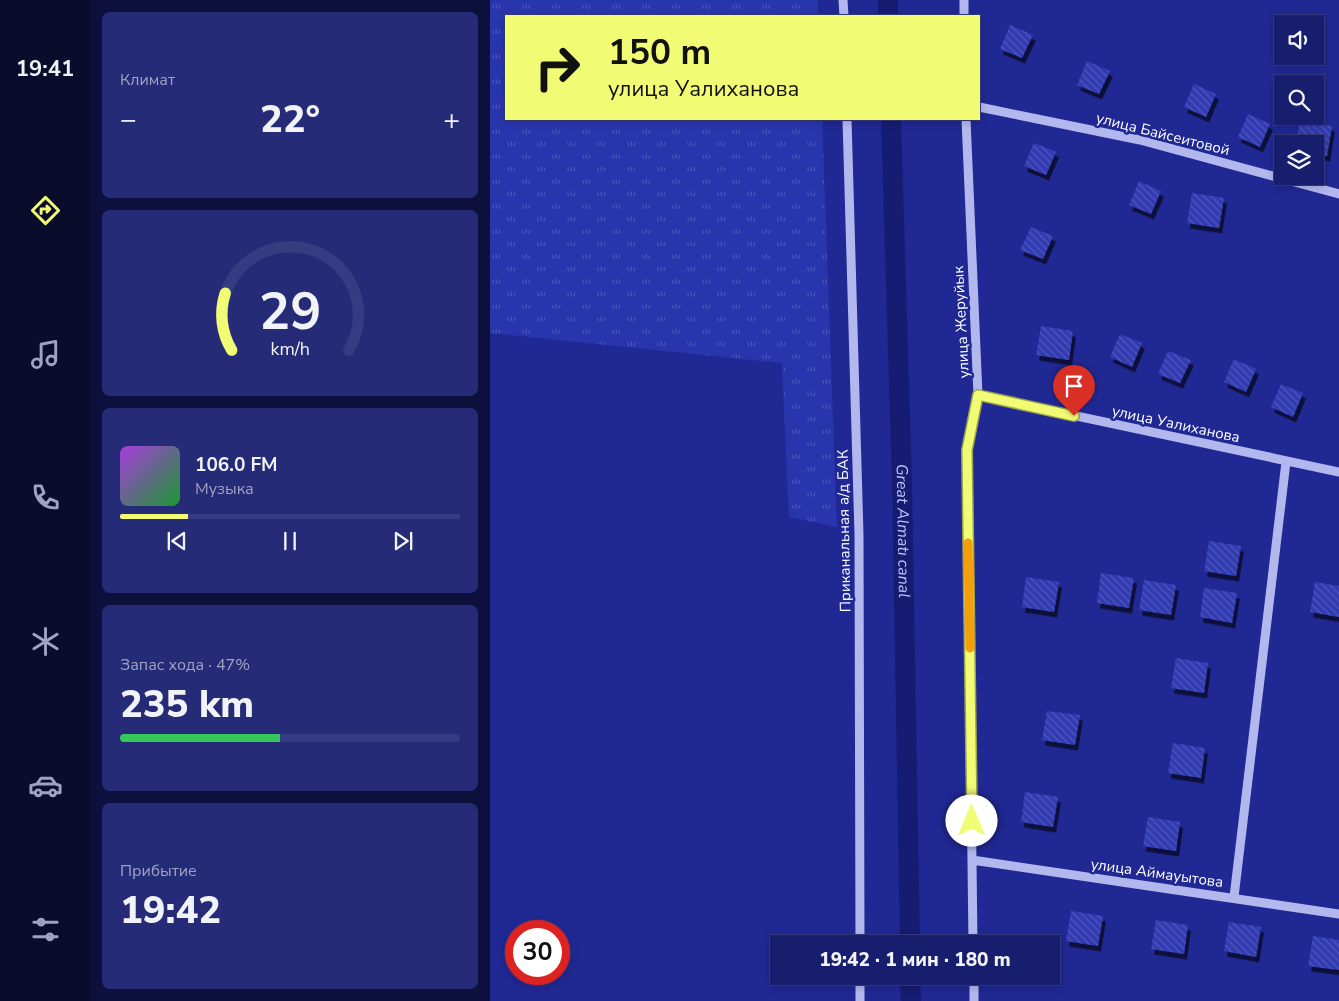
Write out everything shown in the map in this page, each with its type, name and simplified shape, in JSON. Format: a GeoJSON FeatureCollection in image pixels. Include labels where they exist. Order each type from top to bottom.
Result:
{"type":"FeatureCollection","features":[{"type":"Feature","properties":{"kind":"street"},"geometry":{"type":"LineString","coordinates":[[843,0],[844,15]]}},
{"type":"Feature","properties":{"kind":"street"},"geometry":{"type":"LineString","coordinates":[[964,0],[964,15]]}},
{"type":"Feature","properties":{"kind":"street","name":"улица Байсеитовой"},"geometry":{"type":"LineString","coordinates":[[980,107],[1140,140],[1339,194]]}},
{"type":"Feature","properties":{"kind":"street","name":"Приканальная а/д БАК"},"geometry":{"type":"LineString","coordinates":[[847,120],[859,535],[860,935]]}},
{"type":"Feature","properties":{"kind":"street","name":"улица Жеруйык"},"geometry":{"type":"LineString","coordinates":[[966,120],[978,395],[967,450],[973,935]]}},
{"type":"Feature","properties":{"kind":"street","name":"улица Уалиханова"},"geometry":{"type":"LineString","coordinates":[[978,395],[1339,472]]}},
{"type":"Feature","properties":{"kind":"street"},"geometry":{"type":"LineString","coordinates":[[1234,897],[1286,462]]}},
{"type":"Feature","properties":{"kind":"street","name":"улица Аймауытова"},"geometry":{"type":"LineString","coordinates":[[972,860],[1234,897],[1339,914]]}},
{"type":"Feature","properties":{"kind":"street"},"geometry":{"type":"LineString","coordinates":[[860,985],[860,1001]]}},
{"type":"Feature","properties":{"kind":"street"},"geometry":{"type":"LineString","coordinates":[[974,985],[974,1001]]}},
{"type":"Feature","properties":{"kind":"green space"},"geometry":{"type":"Polygon","coordinates":[[[490,0],[818,0],[818,15],[505,15],[505,120],[822,120],[837,527],[789,517],[782,363],[490,333],[490,0]]]}},
{"type":"Feature","properties":{"kind":"building"},"geometry":{"type":"Polygon","coordinates":[[[1010,25],[1033,35],[1022,58],[1000,49],[1010,25]]]}},
{"type":"Feature","properties":{"kind":"building"},"geometry":{"type":"Polygon","coordinates":[[[1087,61],[1110,71],[1099,94],[1077,85],[1087,61]]]}},
{"type":"Feature","properties":{"kind":"building"},"geometry":{"type":"Polygon","coordinates":[[[1194,84],[1216,94],[1206,117],[1184,107],[1194,84]]]}},
{"type":"Feature","properties":{"kind":"building"},"geometry":{"type":"Polygon","coordinates":[[[1248,114],[1270,124],[1260,147],[1238,137],[1248,114]]]}},
{"type":"Feature","properties":{"kind":"building"},"geometry":{"type":"Polygon","coordinates":[[[1299,125],[1332,126],[1327,156],[1324,156],[1324,135],[1298,135],[1299,125]]]}},
{"type":"Feature","properties":{"kind":"building"},"geometry":{"type":"Polygon","coordinates":[[[1034,143],[1056,152],[1046,175],[1024,166],[1034,143]]]}},
{"type":"Feature","properties":{"kind":"building"},"geometry":{"type":"Polygon","coordinates":[[[1139,181],[1161,191],[1151,214],[1129,205],[1139,181]]]}},
{"type":"Feature","properties":{"kind":"building"},"geometry":{"type":"Polygon","coordinates":[[[1192,193],[1224,198],[1219,228],[1187,223],[1192,193]]]}},
{"type":"Feature","properties":{"kind":"building"},"geometry":{"type":"Polygon","coordinates":[[[1031,227],[1053,236],[1043,259],[1020,250],[1031,227]]]}},
{"type":"Feature","properties":{"kind":"building"},"geometry":{"type":"Polygon","coordinates":[[[1041,326],[1073,331],[1069,360],[1036,355],[1041,326]]]}},
{"type":"Feature","properties":{"kind":"building"},"geometry":{"type":"Polygon","coordinates":[[[1120,334],[1142,343],[1132,367],[1110,357],[1120,334]]]}},
{"type":"Feature","properties":{"kind":"building"},"geometry":{"type":"Polygon","coordinates":[[[1168,351],[1191,360],[1180,383],[1158,374],[1168,351]]]}},
{"type":"Feature","properties":{"kind":"building"},"geometry":{"type":"Polygon","coordinates":[[[1234,359],[1256,369],[1246,392],[1224,382],[1234,359]]]}},
{"type":"Feature","properties":{"kind":"building"},"geometry":{"type":"Polygon","coordinates":[[[1281,384],[1303,393],[1293,417],[1271,407],[1281,384]]]}},
{"type":"Feature","properties":{"kind":"building"},"geometry":{"type":"Polygon","coordinates":[[[1209,541],[1241,546],[1236,576],[1204,571],[1209,541]]]}},
{"type":"Feature","properties":{"kind":"building"},"geometry":{"type":"Polygon","coordinates":[[[1101,573],[1134,578],[1129,608],[1097,603],[1101,573]]]}},
{"type":"Feature","properties":{"kind":"building"},"geometry":{"type":"Polygon","coordinates":[[[1026,577],[1059,582],[1054,612],[1022,607],[1026,577]]]}},
{"type":"Feature","properties":{"kind":"building"},"geometry":{"type":"Polygon","coordinates":[[[1144,580],[1176,585],[1171,615],[1139,610],[1144,580]]]}},
{"type":"Feature","properties":{"kind":"building"},"geometry":{"type":"Polygon","coordinates":[[[1315,582],[1339,586],[1339,617],[1310,612],[1315,582]]]}},
{"type":"Feature","properties":{"kind":"building"},"geometry":{"type":"Polygon","coordinates":[[[1204,588],[1237,593],[1232,623],[1200,617],[1204,588]]]}},
{"type":"Feature","properties":{"kind":"building"},"geometry":{"type":"Polygon","coordinates":[[[1176,658],[1208,663],[1204,693],[1171,688],[1176,658]]]}},
{"type":"Feature","properties":{"kind":"building"},"geometry":{"type":"Polygon","coordinates":[[[1047,711],[1080,715],[1075,745],[1042,740],[1047,711]]]}},
{"type":"Feature","properties":{"kind":"building"},"geometry":{"type":"Polygon","coordinates":[[[1173,743],[1205,748],[1201,778],[1168,773],[1173,743]]]}},
{"type":"Feature","properties":{"kind":"building"},"geometry":{"type":"Polygon","coordinates":[[[1025,792],[1058,797],[1053,827],[1021,822],[1025,792]]]}},
{"type":"Feature","properties":{"kind":"building"},"geometry":{"type":"Polygon","coordinates":[[[1148,817],[1180,822],[1176,851],[1143,846],[1148,817]]]}},
{"type":"Feature","properties":{"kind":"building"},"geometry":{"type":"Polygon","coordinates":[[[1071,911],[1103,916],[1098,946],[1066,941],[1071,911]]]}},
{"type":"Feature","properties":{"kind":"building"},"geometry":{"type":"Polygon","coordinates":[[[1156,920],[1188,925],[1184,954],[1151,949],[1156,920]]]}},
{"type":"Feature","properties":{"kind":"building"},"geometry":{"type":"Polygon","coordinates":[[[1229,922],[1261,927],[1256,957],[1224,951],[1229,922]]]}},
{"type":"Feature","properties":{"kind":"building"},"geometry":{"type":"Polygon","coordinates":[[[1313,936],[1339,940],[1339,970],[1308,966],[1313,936]]]}},
{"type":"Feature","properties":{"kind":"waterway","name":"Great Almatı canal"},"geometry":{"type":"LineString","coordinates":[[888,0],[888,15]]}},
{"type":"Feature","properties":{"kind":"waterway","name":"Great Almatı canal"},"geometry":{"type":"LineString","coordinates":[[891,120],[902,484],[910,935]]}},
{"type":"Feature","properties":{"kind":"waterway","name":"Great Almatı canal"},"geometry":{"type":"LineString","coordinates":[[910,985],[911,1001]]}},
{"type":"Feature","properties":{"kind":"slow traffic"},"geometry":{"type":"LineString","coordinates":[[968,543],[970,648]]}},
{"type":"Feature","properties":{"kind":"route"},"geometry":{"type":"LineString","coordinates":[[972,821],[967,450],[978,395],[1074,416]]}}]}
